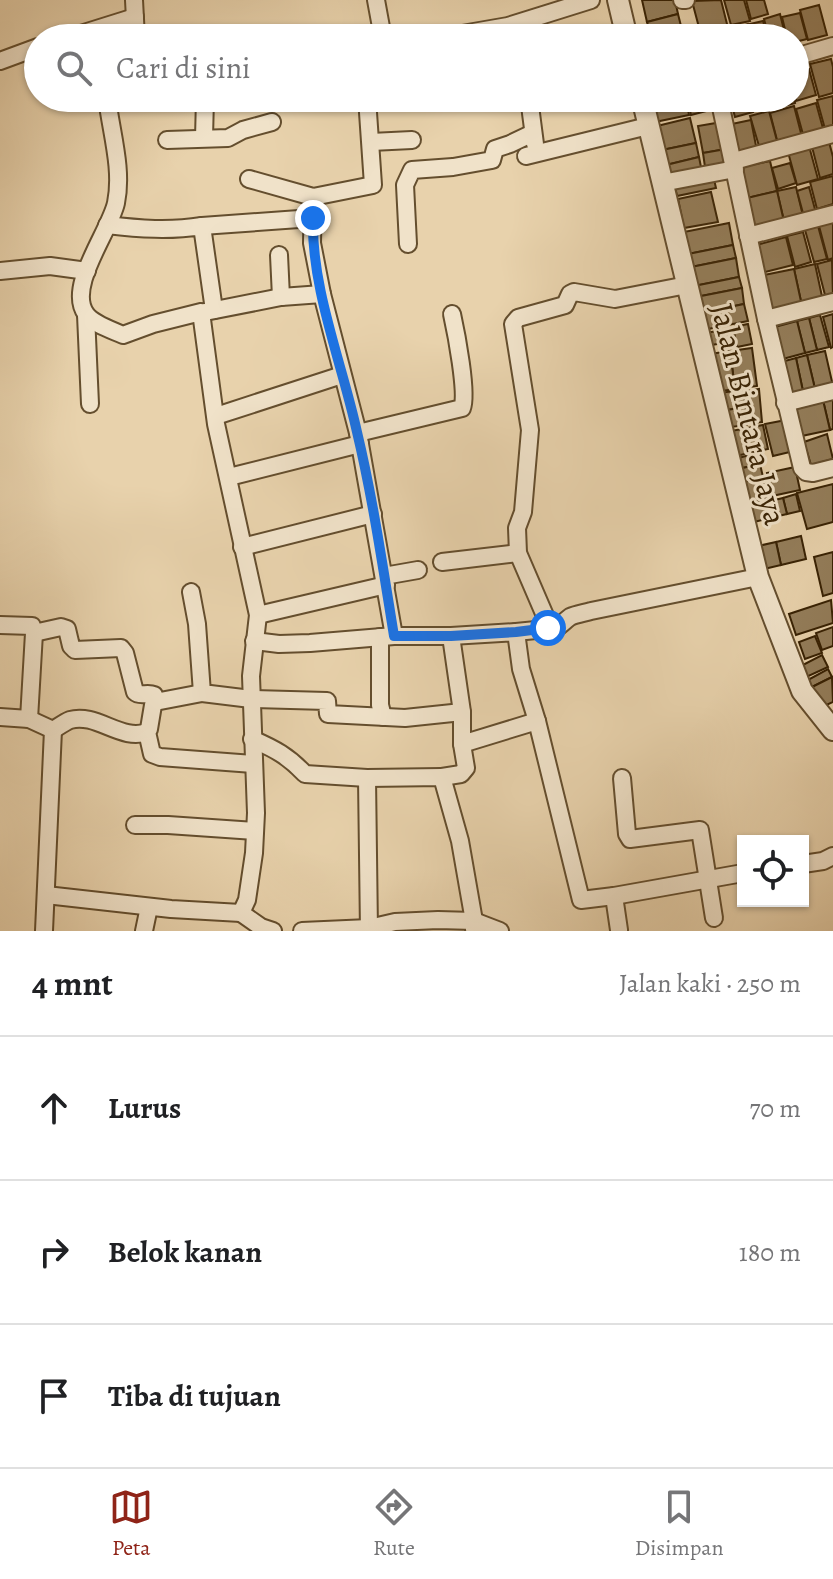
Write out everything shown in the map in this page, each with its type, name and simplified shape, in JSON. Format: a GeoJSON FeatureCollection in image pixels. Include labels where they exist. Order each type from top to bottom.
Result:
{"type":"FeatureCollection","features":[{"type":"Feature","properties":{"kind":"street"},"geometry":{"type":"LineString","coordinates":[[134,0],[135,24]]}},
{"type":"Feature","properties":{"kind":"street"},"geometry":{"type":"LineString","coordinates":[[376,0],[380,24]]}},
{"type":"Feature","properties":{"kind":"street"},"geometry":{"type":"LineString","coordinates":[[514,24],[591,0]]}},
{"type":"Feature","properties":{"kind":"street"},"geometry":{"type":"LineString","coordinates":[[618,0],[624,24]]}},
{"type":"Feature","properties":{"kind":"street"},"geometry":{"type":"LineString","coordinates":[[113,24],[135,17]]}},
{"type":"Feature","properties":{"kind":"street"},"geometry":{"type":"LineString","coordinates":[[809,53],[833,46]]}},
{"type":"Feature","properties":{"kind":"street"},"geometry":{"type":"LineString","coordinates":[[0,61],[24,52]]}},
{"type":"Feature","properties":{"kind":"street"},"geometry":{"type":"LineString","coordinates":[[90,404],[86,315],[80,295],[116,203],[118,176],[109,112]]}},
{"type":"Feature","properties":{"kind":"street"},"geometry":{"type":"LineString","coordinates":[[204,138],[205,112]]}},
{"type":"Feature","properties":{"kind":"street"},"geometry":{"type":"LineString","coordinates":[[249,179],[313,197],[373,185],[368,112]]}},
{"type":"Feature","properties":{"kind":"street"},"geometry":{"type":"LineString","coordinates":[[531,112],[532,155],[648,126]]}},
{"type":"Feature","properties":{"kind":"street","name":"Jalan Bintara Jaya"},"geometry":{"type":"LineString","coordinates":[[645,112],[758,577],[802,691],[833,730]]}},
{"type":"Feature","properties":{"kind":"street"},"geometry":{"type":"LineString","coordinates":[[722,112],[766,319],[802,468],[813,473],[833,468]]}},
{"type":"Feature","properties":{"kind":"street"},"geometry":{"type":"LineString","coordinates":[[167,140],[228,138],[272,122]]}},
{"type":"Feature","properties":{"kind":"street"},"geometry":{"type":"LineString","coordinates":[[408,244],[405,185],[412,170],[492,160],[495,149],[533,133]]}},
{"type":"Feature","properties":{"kind":"street"},"geometry":{"type":"LineString","coordinates":[[662,183],[734,165],[833,134]]}},
{"type":"Feature","properties":{"kind":"street"},"geometry":{"type":"LineString","coordinates":[[371,142],[412,140]]}},
{"type":"Feature","properties":{"kind":"street"},"geometry":{"type":"LineString","coordinates":[[313,197],[312,243],[359,438],[385,580],[387,636],[380,705],[383,717]]}},
{"type":"Feature","properties":{"kind":"street"},"geometry":{"type":"LineString","coordinates":[[748,236],[833,214]]}},
{"type":"Feature","properties":{"kind":"street"},"geometry":{"type":"LineString","coordinates":[[107,225],[167,230],[313,218]]}},
{"type":"Feature","properties":{"kind":"street"},"geometry":{"type":"LineString","coordinates":[[202,226],[216,416],[258,615],[251,676],[256,813],[254,853],[247,900],[241,913]]}},
{"type":"Feature","properties":{"kind":"street"},"geometry":{"type":"LineString","coordinates":[[279,255],[281,297]]}},
{"type":"Feature","properties":{"kind":"street"},"geometry":{"type":"LineString","coordinates":[[0,271],[50,266],[87,271]]}},
{"type":"Feature","properties":{"kind":"street"},"geometry":{"type":"LineString","coordinates":[[546,629],[549,625],[518,553],[517,530],[523,512],[530,430],[513,324],[518,318],[565,305],[574,292],[615,299],[687,285]]}},
{"type":"Feature","properties":{"kind":"street"},"geometry":{"type":"LineString","coordinates":[[86,315],[123,335],[153,324],[208,311],[281,297],[322,294]]}},
{"type":"Feature","properties":{"kind":"street"},"geometry":{"type":"LineString","coordinates":[[766,319],[833,302]]}},
{"type":"Feature","properties":{"kind":"street"},"geometry":{"type":"LineString","coordinates":[[229,477],[462,408],[464,389],[452,314]]}},
{"type":"Feature","properties":{"kind":"street"},"geometry":{"type":"LineString","coordinates":[[216,416],[342,375]]}},
{"type":"Feature","properties":{"kind":"street"},"geometry":{"type":"LineString","coordinates":[[785,403],[833,391]]}},
{"type":"Feature","properties":{"kind":"street"},"geometry":{"type":"LineString","coordinates":[[242,547],[373,514]]}},
{"type":"Feature","properties":{"kind":"street"},"geometry":{"type":"LineString","coordinates":[[442,562],[518,553]]}},
{"type":"Feature","properties":{"kind":"street"},"geometry":{"type":"LineString","coordinates":[[258,615],[418,570]]}},
{"type":"Feature","properties":{"kind":"street"},"geometry":{"type":"LineString","coordinates":[[254,641],[310,643],[387,636],[451,636],[546,629],[563,626],[572,616],[591,611],[758,577]]}},
{"type":"Feature","properties":{"kind":"street"},"geometry":{"type":"LineString","coordinates":[[191,592],[197,624],[202,693]]}},
{"type":"Feature","properties":{"kind":"street"},"geometry":{"type":"LineString","coordinates":[[0,625],[32,626],[29,719]]}},
{"type":"Feature","properties":{"kind":"street"},"geometry":{"type":"LineString","coordinates":[[34,633],[61,627],[67,629],[75,650],[121,648],[135,692],[154,695],[147,732],[152,754],[253,764]]}},
{"type":"Feature","properties":{"kind":"street"},"geometry":{"type":"LineString","coordinates":[[516,632],[521,669],[583,901],[737,874]]}},
{"type":"Feature","properties":{"kind":"street"},"geometry":{"type":"LineString","coordinates":[[252,739],[279,751],[305,774],[367,778],[442,777],[464,772],[462,712],[451,636]]}},
{"type":"Feature","properties":{"kind":"street"},"geometry":{"type":"LineString","coordinates":[[155,702],[202,693],[251,699],[327,701],[328,714],[405,718],[462,712]]}},
{"type":"Feature","properties":{"kind":"street"},"geometry":{"type":"LineString","coordinates":[[0,717],[29,719],[53,730]]}},
{"type":"Feature","properties":{"kind":"street"},"geometry":{"type":"LineString","coordinates":[[53,730],[71,720],[85,719],[138,735],[147,732]]}},
{"type":"Feature","properties":{"kind":"street"},"geometry":{"type":"LineString","coordinates":[[462,744],[537,721]]}},
{"type":"Feature","properties":{"kind":"street"},"geometry":{"type":"LineString","coordinates":[[44,931],[53,730]]}},
{"type":"Feature","properties":{"kind":"street"},"geometry":{"type":"LineString","coordinates":[[442,777],[460,841],[474,926]]}},
{"type":"Feature","properties":{"kind":"street"},"geometry":{"type":"LineString","coordinates":[[367,778],[369,930]]}},
{"type":"Feature","properties":{"kind":"street"},"geometry":{"type":"LineString","coordinates":[[622,778],[628,837],[634,839],[700,830],[714,918]]}},
{"type":"Feature","properties":{"kind":"street"},"geometry":{"type":"LineString","coordinates":[[135,825],[255,831]]}},
{"type":"Feature","properties":{"kind":"street"},"geometry":{"type":"LineString","coordinates":[[809,863],[833,856]]}},
{"type":"Feature","properties":{"kind":"street"},"geometry":{"type":"LineString","coordinates":[[46,895],[149,907],[241,913],[273,931]]}},
{"type":"Feature","properties":{"kind":"street"},"geometry":{"type":"LineString","coordinates":[[614,896],[619,930]]}},
{"type":"Feature","properties":{"kind":"street"},"geometry":{"type":"LineString","coordinates":[[144,931],[149,907]]}},
{"type":"Feature","properties":{"kind":"street"},"geometry":{"type":"LineString","coordinates":[[220,931],[222,912]]}},
{"type":"Feature","properties":{"kind":"street"},"geometry":{"type":"LineString","coordinates":[[302,931],[369,930],[409,921],[500,931]]}},
{"type":"Feature","properties":{"kind":"building"},"geometry":{"type":"Polygon","coordinates":[[[642,0],[675,0],[678,14],[647,22],[642,0]]]}},
{"type":"Feature","properties":{"kind":"building"},"geometry":{"type":"Polygon","coordinates":[[[721,0],[727,24],[698,24],[692,1],[721,0]]]}},
{"type":"Feature","properties":{"kind":"building"},"geometry":{"type":"Polygon","coordinates":[[[724,0],[744,0],[750,21],[731,24],[724,0]]]}},
{"type":"Feature","properties":{"kind":"building"},"geometry":{"type":"Polygon","coordinates":[[[746,0],[764,0],[768,14],[751,19],[746,0]]]}},
{"type":"Feature","properties":{"kind":"building"},"geometry":{"type":"Polygon","coordinates":[[[819,5],[827,35],[809,40],[809,24],[804,24],[800,10],[819,5]]]}},
{"type":"Feature","properties":{"kind":"building"},"geometry":{"type":"Polygon","coordinates":[[[800,13],[803,24],[784,24],[782,17],[800,13]]]}},
{"type":"Feature","properties":{"kind":"building"},"geometry":{"type":"Polygon","coordinates":[[[678,14],[680,24],[648,24],[678,14]]]}},
{"type":"Feature","properties":{"kind":"building"},"geometry":{"type":"Polygon","coordinates":[[[780,14],[782,24],[765,24],[764,19],[780,14]]]}},
{"type":"Feature","properties":{"kind":"building"},"geometry":{"type":"Polygon","coordinates":[[[831,59],[833,93],[819,97],[810,64],[831,59]]]}},
{"type":"Feature","properties":{"kind":"building"},"geometry":{"type":"Polygon","coordinates":[[[809,69],[816,95],[809,97],[809,69]]]}},
{"type":"Feature","properties":{"kind":"building"},"geometry":{"type":"Polygon","coordinates":[[[833,96],[833,127],[825,129],[817,100],[833,96]]]}},
{"type":"Feature","properties":{"kind":"building"},"geometry":{"type":"Polygon","coordinates":[[[816,103],[824,132],[804,138],[797,112],[809,112],[809,105],[816,103]]]}},
{"type":"Feature","properties":{"kind":"building"},"geometry":{"type":"Polygon","coordinates":[[[653,112],[688,112],[689,115],[655,122],[653,112]]]}},
{"type":"Feature","properties":{"kind":"building"},"geometry":{"type":"Polygon","coordinates":[[[734,112],[753,112],[735,117],[734,112]]]}},
{"type":"Feature","properties":{"kind":"building"},"geometry":{"type":"Polygon","coordinates":[[[769,112],[777,141],[759,146],[750,116],[769,112]]]}},
{"type":"Feature","properties":{"kind":"building"},"geometry":{"type":"Polygon","coordinates":[[[796,112],[802,137],[778,144],[770,113],[796,112]]]}},
{"type":"Feature","properties":{"kind":"building"},"geometry":{"type":"Polygon","coordinates":[[[690,118],[696,143],[662,150],[657,126],[690,118]]]}},
{"type":"Feature","properties":{"kind":"building"},"geometry":{"type":"Polygon","coordinates":[[[751,120],[757,151],[734,156],[727,125],[751,120]]]}},
{"type":"Feature","properties":{"kind":"building"},"geometry":{"type":"Polygon","coordinates":[[[722,122],[726,149],[703,153],[698,126],[722,122]]]}},
{"type":"Feature","properties":{"kind":"building"},"geometry":{"type":"Polygon","coordinates":[[[829,142],[833,174],[820,178],[812,147],[829,142]]]}},
{"type":"Feature","properties":{"kind":"building"},"geometry":{"type":"Polygon","coordinates":[[[696,143],[699,157],[666,165],[662,150],[696,143]]]}},
{"type":"Feature","properties":{"kind":"building"},"geometry":{"type":"Polygon","coordinates":[[[809,146],[818,179],[797,185],[788,152],[809,146]]]}},
{"type":"Feature","properties":{"kind":"building"},"geometry":{"type":"Polygon","coordinates":[[[726,149],[728,162],[705,167],[703,153],[726,149]]]}},
{"type":"Feature","properties":{"kind":"building"},"geometry":{"type":"Polygon","coordinates":[[[699,157],[702,172],[670,180],[666,165],[699,157]]]}},
{"type":"Feature","properties":{"kind":"building"},"geometry":{"type":"Polygon","coordinates":[[[770,161],[777,191],[743,199],[737,168],[770,161]]]}},
{"type":"Feature","properties":{"kind":"building"},"geometry":{"type":"Polygon","coordinates":[[[790,163],[796,183],[778,189],[772,168],[790,163]]]}},
{"type":"Feature","properties":{"kind":"building"},"geometry":{"type":"Polygon","coordinates":[[[713,175],[716,188],[677,196],[674,182],[713,175]]]}},
{"type":"Feature","properties":{"kind":"building"},"geometry":{"type":"Polygon","coordinates":[[[833,176],[833,204],[817,209],[810,182],[833,176]]]}},
{"type":"Feature","properties":{"kind":"building"},"geometry":{"type":"Polygon","coordinates":[[[796,187],[804,220],[785,225],[777,191],[796,187]]]}},
{"type":"Feature","properties":{"kind":"building"},"geometry":{"type":"Polygon","coordinates":[[[809,187],[816,213],[804,217],[797,191],[809,187]]]}},
{"type":"Feature","properties":{"kind":"building"},"geometry":{"type":"Polygon","coordinates":[[[777,191],[785,226],[752,234],[743,199],[777,191]]]}},
{"type":"Feature","properties":{"kind":"building"},"geometry":{"type":"Polygon","coordinates":[[[711,192],[718,222],[684,228],[678,199],[711,192]]]}},
{"type":"Feature","properties":{"kind":"building"},"geometry":{"type":"Polygon","coordinates":[[[833,222],[833,258],[828,260],[819,226],[833,222]]]}},
{"type":"Feature","properties":{"kind":"building"},"geometry":{"type":"Polygon","coordinates":[[[729,223],[733,245],[688,254],[684,232],[729,223]]]}},
{"type":"Feature","properties":{"kind":"building"},"geometry":{"type":"Polygon","coordinates":[[[818,226],[827,259],[814,262],[805,230],[818,226]]]}},
{"type":"Feature","properties":{"kind":"building"},"geometry":{"type":"Polygon","coordinates":[[[803,232],[811,262],[795,267],[787,236],[803,232]]]}},
{"type":"Feature","properties":{"kind":"building"},"geometry":{"type":"Polygon","coordinates":[[[786,237],[793,265],[761,273],[753,246],[786,237]]]}},
{"type":"Feature","properties":{"kind":"building"},"geometry":{"type":"Polygon","coordinates":[[[733,245],[736,258],[691,267],[688,254],[733,245]]]}},
{"type":"Feature","properties":{"kind":"building"},"geometry":{"type":"Polygon","coordinates":[[[736,258],[739,277],[694,286],[691,267],[736,258]]]}},
{"type":"Feature","properties":{"kind":"building"},"geometry":{"type":"Polygon","coordinates":[[[832,260],[833,297],[826,299],[817,264],[832,260]]]}},
{"type":"Feature","properties":{"kind":"building"},"geometry":{"type":"Polygon","coordinates":[[[815,264],[823,301],[802,306],[794,269],[815,264]]]}},
{"type":"Feature","properties":{"kind":"building"},"geometry":{"type":"Polygon","coordinates":[[[794,269],[802,306],[772,312],[764,275],[794,269]]]}},
{"type":"Feature","properties":{"kind":"building"},"geometry":{"type":"Polygon","coordinates":[[[739,277],[742,288],[696,297],[694,286],[739,277]]]}},
{"type":"Feature","properties":{"kind":"building"},"geometry":{"type":"Polygon","coordinates":[[[742,288],[744,304],[700,313],[696,297],[742,288]]]}},
{"type":"Feature","properties":{"kind":"building"},"geometry":{"type":"Polygon","coordinates":[[[744,304],[748,321],[703,330],[700,313],[744,304]]]}},
{"type":"Feature","properties":{"kind":"building"},"geometry":{"type":"Polygon","coordinates":[[[833,314],[833,347],[831,348],[823,317],[833,314]]]}},
{"type":"Feature","properties":{"kind":"building"},"geometry":{"type":"Polygon","coordinates":[[[820,315],[829,347],[817,350],[809,318],[820,315]]]}},
{"type":"Feature","properties":{"kind":"building"},"geometry":{"type":"Polygon","coordinates":[[[809,318],[817,350],[805,353],[797,321],[809,318]]]}},
{"type":"Feature","properties":{"kind":"building"},"geometry":{"type":"Polygon","coordinates":[[[797,321],[805,353],[779,360],[771,328],[797,321]]]}},
{"type":"Feature","properties":{"kind":"building"},"geometry":{"type":"Polygon","coordinates":[[[748,324],[752,344],[737,347],[733,327],[748,324]]]}},
{"type":"Feature","properties":{"kind":"building"},"geometry":{"type":"Polygon","coordinates":[[[732,329],[734,341],[706,346],[704,333],[732,329]]]}},
{"type":"Feature","properties":{"kind":"building"},"geometry":{"type":"Polygon","coordinates":[[[752,348],[757,386],[735,389],[730,351],[752,348]]]}},
{"type":"Feature","properties":{"kind":"building"},"geometry":{"type":"Polygon","coordinates":[[[730,351],[735,389],[715,392],[710,354],[730,351]]]}},
{"type":"Feature","properties":{"kind":"building"},"geometry":{"type":"Polygon","coordinates":[[[825,351],[833,386],[816,393],[807,355],[825,351]]]}},
{"type":"Feature","properties":{"kind":"building"},"geometry":{"type":"Polygon","coordinates":[[[807,355],[816,393],[804,396],[796,358],[807,355]]]}},
{"type":"Feature","properties":{"kind":"building"},"geometry":{"type":"Polygon","coordinates":[[[796,358],[804,396],[789,399],[781,362],[796,358]]]}},
{"type":"Feature","properties":{"kind":"building"},"geometry":{"type":"Polygon","coordinates":[[[759,389],[762,422],[751,423],[746,391],[759,389]]]}},
{"type":"Feature","properties":{"kind":"building"},"geometry":{"type":"Polygon","coordinates":[[[743,390],[745,407],[721,411],[718,393],[743,390]]]}},
{"type":"Feature","properties":{"kind":"building"},"geometry":{"type":"Polygon","coordinates":[[[833,393],[833,429],[830,430],[822,396],[833,393]]]}},
{"type":"Feature","properties":{"kind":"building"},"geometry":{"type":"Polygon","coordinates":[[[822,396],[830,430],[797,437],[789,405],[822,396]]]}},
{"type":"Feature","properties":{"kind":"building"},"geometry":{"type":"Polygon","coordinates":[[[745,407],[747,425],[723,428],[721,411],[745,407]]]}},
{"type":"Feature","properties":{"kind":"building"},"geometry":{"type":"Polygon","coordinates":[[[786,420],[794,451],[773,456],[765,424],[786,420]]]}},
{"type":"Feature","properties":{"kind":"building"},"geometry":{"type":"Polygon","coordinates":[[[763,425],[768,449],[731,457],[726,432],[763,425]]]}},
{"type":"Feature","properties":{"kind":"building"},"geometry":{"type":"Polygon","coordinates":[[[827,434],[833,459],[811,465],[804,442],[827,434]]]}},
{"type":"Feature","properties":{"kind":"building"},"geometry":{"type":"Polygon","coordinates":[[[757,453],[760,464],[734,470],[731,460],[757,453]]]}},
{"type":"Feature","properties":{"kind":"building"},"geometry":{"type":"Polygon","coordinates":[[[760,464],[763,477],[737,484],[734,470],[760,464]]]}},
{"type":"Feature","properties":{"kind":"building"},"geometry":{"type":"Polygon","coordinates":[[[795,467],[800,490],[772,496],[767,473],[795,467]]]}},
{"type":"Feature","properties":{"kind":"building"},"geometry":{"type":"Polygon","coordinates":[[[763,477],[769,498],[743,505],[737,484],[763,477]]]}},
{"type":"Feature","properties":{"kind":"building"},"geometry":{"type":"Polygon","coordinates":[[[833,484],[833,522],[807,529],[797,493],[833,484]]]}},
{"type":"Feature","properties":{"kind":"building"},"geometry":{"type":"Polygon","coordinates":[[[796,494],[800,511],[787,514],[783,498],[796,494]]]}},
{"type":"Feature","properties":{"kind":"building"},"geometry":{"type":"Polygon","coordinates":[[[783,498],[787,514],[750,523],[746,507],[783,498]]]}},
{"type":"Feature","properties":{"kind":"building"},"geometry":{"type":"Polygon","coordinates":[[[801,536],[806,559],[781,565],[776,542],[801,536]]]}},
{"type":"Feature","properties":{"kind":"building"},"geometry":{"type":"Polygon","coordinates":[[[776,542],[781,565],[764,569],[758,546],[776,542]]]}},
{"type":"Feature","properties":{"kind":"building"},"geometry":{"type":"Polygon","coordinates":[[[833,552],[833,593],[823,596],[814,557],[833,552]]]}},
{"type":"Feature","properties":{"kind":"building"},"geometry":{"type":"Polygon","coordinates":[[[831,600],[833,623],[796,635],[789,614],[831,600]]]}},
{"type":"Feature","properties":{"kind":"building"},"geometry":{"type":"Polygon","coordinates":[[[833,627],[833,646],[822,650],[816,633],[833,627]]]}},
{"type":"Feature","properties":{"kind":"building"},"geometry":{"type":"Polygon","coordinates":[[[815,636],[822,653],[805,659],[799,642],[815,636]]]}},
{"type":"Feature","properties":{"kind":"building"},"geometry":{"type":"Polygon","coordinates":[[[822,655],[828,667],[802,679],[797,668],[822,655]]]}},
{"type":"Feature","properties":{"kind":"building"},"geometry":{"type":"Polygon","coordinates":[[[828,669],[832,677],[810,688],[806,681],[828,669]]]}},
{"type":"Feature","properties":{"kind":"building"},"geometry":{"type":"Polygon","coordinates":[[[832,677],[833,702],[820,708],[810,688],[832,677]]]}},
{"type":"Feature","properties":{"kind":"route"},"geometry":{"type":"LineString","coordinates":[[313,218],[312,243],[358,433],[394,636],[451,636],[548,628]]}}]}
